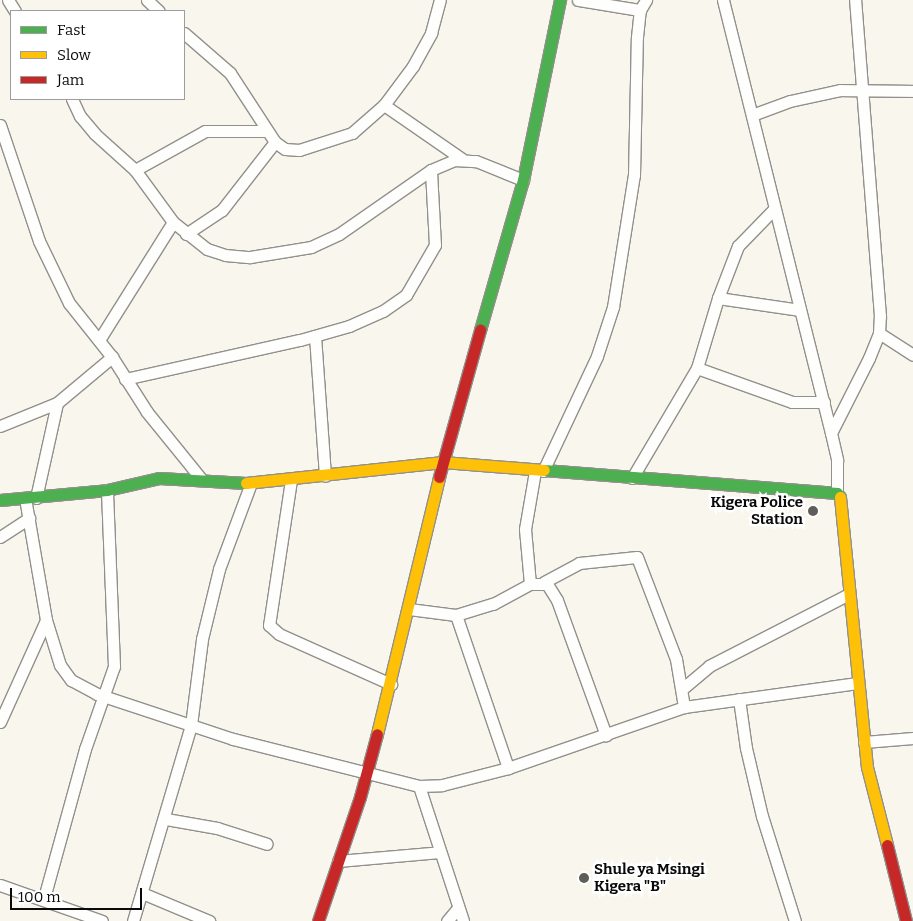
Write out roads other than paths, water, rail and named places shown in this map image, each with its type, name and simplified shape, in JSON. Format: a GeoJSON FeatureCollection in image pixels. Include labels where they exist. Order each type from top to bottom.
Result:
{"type":"FeatureCollection","features":[{"type":"Feature","properties":{"kind":"street"},"geometry":{"type":"LineString","coordinates":[[147,0],[158,10]]}},
{"type":"Feature","properties":{"kind":"street"},"geometry":{"type":"LineString","coordinates":[[185,34],[230,73],[251,102],[275,142],[285,149],[314,147],[352,133],[384,105],[413,66],[431,33],[440,0]]}},
{"type":"Feature","properties":{"kind":"street"},"geometry":{"type":"LineString","coordinates":[[322,919],[338,861],[366,775],[391,684],[443,462],[523,180],[560,0]]}},
{"type":"Feature","properties":{"kind":"street"},"geometry":{"type":"LineString","coordinates":[[578,0],[640,10]]}},
{"type":"Feature","properties":{"kind":"street"},"geometry":{"type":"LineString","coordinates":[[530,584],[525,529],[539,471],[597,356],[613,307],[634,176],[640,10],[646,0]]}},
{"type":"Feature","properties":{"kind":"street"},"geometry":{"type":"LineString","coordinates":[[723,0],[837,460],[837,493],[841,498],[864,742],[875,809],[906,921]]}},
{"type":"Feature","properties":{"kind":"street"},"geometry":{"type":"LineString","coordinates":[[831,433],[879,332],[863,89],[855,0]]}},
{"type":"Feature","properties":{"kind":"street"},"geometry":{"type":"LineString","coordinates":[[752,114],[822,93],[863,89],[913,91]]}},
{"type":"Feature","properties":{"kind":"street"},"geometry":{"type":"LineString","coordinates":[[72,100],[80,116],[95,134],[136,170],[173,222],[207,249],[225,255],[250,258],[311,247],[339,234],[431,170],[462,159]]}},
{"type":"Feature","properties":{"kind":"street"},"geometry":{"type":"LineString","coordinates":[[384,105],[462,159],[523,180]]}},
{"type":"Feature","properties":{"kind":"street"},"geometry":{"type":"LineString","coordinates":[[0,125],[3,139],[39,241],[69,303],[112,357],[147,412],[202,480]]}},
{"type":"Feature","properties":{"kind":"street"},"geometry":{"type":"LineString","coordinates":[[136,170],[206,131],[267,131]]}},
{"type":"Feature","properties":{"kind":"street"},"geometry":{"type":"LineString","coordinates":[[186,234],[222,210],[275,142]]}},
{"type":"Feature","properties":{"kind":"street"},"geometry":{"type":"LineString","coordinates":[[125,379],[315,336],[383,311],[406,295],[435,246],[435,195],[431,170]]}},
{"type":"Feature","properties":{"kind":"street"},"geometry":{"type":"LineString","coordinates":[[632,478],[697,368],[718,298],[738,246],[774,209]]}},
{"type":"Feature","properties":{"kind":"street"},"geometry":{"type":"LineString","coordinates":[[99,340],[173,222]]}},
{"type":"Feature","properties":{"kind":"street"},"geometry":{"type":"LineString","coordinates":[[718,298],[800,310]]}},
{"type":"Feature","properties":{"kind":"street"},"geometry":{"type":"LineString","coordinates":[[879,332],[913,356]]}},
{"type":"Feature","properties":{"kind":"street"},"geometry":{"type":"LineString","coordinates":[[315,336],[325,476]]}},
{"type":"Feature","properties":{"kind":"street"},"geometry":{"type":"LineString","coordinates":[[0,426],[57,403],[112,357]]}},
{"type":"Feature","properties":{"kind":"street"},"geometry":{"type":"LineString","coordinates":[[697,368],[792,402],[824,402]]}},
{"type":"Feature","properties":{"kind":"street"},"geometry":{"type":"LineString","coordinates":[[57,403],[30,498],[29,518],[46,620],[64,671],[76,684],[106,697],[191,725],[366,775],[419,786],[442,785],[508,768],[684,707],[857,683]]}},
{"type":"Feature","properties":{"kind":"street"},"geometry":{"type":"LineString","coordinates":[[0,500],[107,490],[159,478],[251,483],[443,462],[837,493]]}},
{"type":"Feature","properties":{"kind":"street"},"geometry":{"type":"LineString","coordinates":[[291,480],[269,625],[279,634],[391,684]]}},
{"type":"Feature","properties":{"kind":"street"},"geometry":{"type":"LineString","coordinates":[[133,921],[166,819],[191,725],[209,607],[219,568],[251,483]]}},
{"type":"Feature","properties":{"kind":"street"},"geometry":{"type":"LineString","coordinates":[[44,898],[85,749],[106,697],[114,666],[115,639],[107,490]]}},
{"type":"Feature","properties":{"kind":"street"},"geometry":{"type":"LineString","coordinates":[[0,537],[29,518]]}},
{"type":"Feature","properties":{"kind":"street"},"geometry":{"type":"LineString","coordinates":[[409,609],[456,616],[493,604],[530,584],[544,582],[579,563],[637,557],[671,646],[682,689],[684,707]]}},
{"type":"Feature","properties":{"kind":"street"},"geometry":{"type":"LineString","coordinates":[[544,582],[557,600],[606,735]]}},
{"type":"Feature","properties":{"kind":"street"},"geometry":{"type":"LineString","coordinates":[[682,689],[709,666],[849,594]]}},
{"type":"Feature","properties":{"kind":"street"},"geometry":{"type":"LineString","coordinates":[[456,616],[508,768]]}},
{"type":"Feature","properties":{"kind":"street"},"geometry":{"type":"LineString","coordinates":[[0,722],[46,620]]}},
{"type":"Feature","properties":{"kind":"street"},"geometry":{"type":"LineString","coordinates":[[739,700],[746,748],[762,816],[795,921]]}},
{"type":"Feature","properties":{"kind":"street"},"geometry":{"type":"LineString","coordinates":[[864,742],[913,738]]}},
{"type":"Feature","properties":{"kind":"street"},"geometry":{"type":"LineString","coordinates":[[419,786],[463,921]]}},
{"type":"Feature","properties":{"kind":"street"},"geometry":{"type":"LineString","coordinates":[[166,819],[217,828],[266,844]]}},
{"type":"Feature","properties":{"kind":"street"},"geometry":{"type":"LineString","coordinates":[[338,861],[440,852]]}},
{"type":"Feature","properties":{"kind":"street"},"geometry":{"type":"LineString","coordinates":[[0,885],[44,898],[102,921]]}},
{"type":"Feature","properties":{"kind":"street"},"geometry":{"type":"LineString","coordinates":[[142,892],[209,921]]}},
{"type":"Feature","properties":{"kind":"street"},"geometry":{"type":"LineString","coordinates":[[447,921],[458,908]]}},
{"type":"Feature","properties":{"kind":"place","name":"Kigera Police Station"},"geometry":{"type":"Point","coordinates":[813,511]}},
{"type":"Feature","properties":{"kind":"place","name":"Shule ya Msingi Kigera \"B\""},"geometry":{"type":"Point","coordinates":[584,878]}}]}
